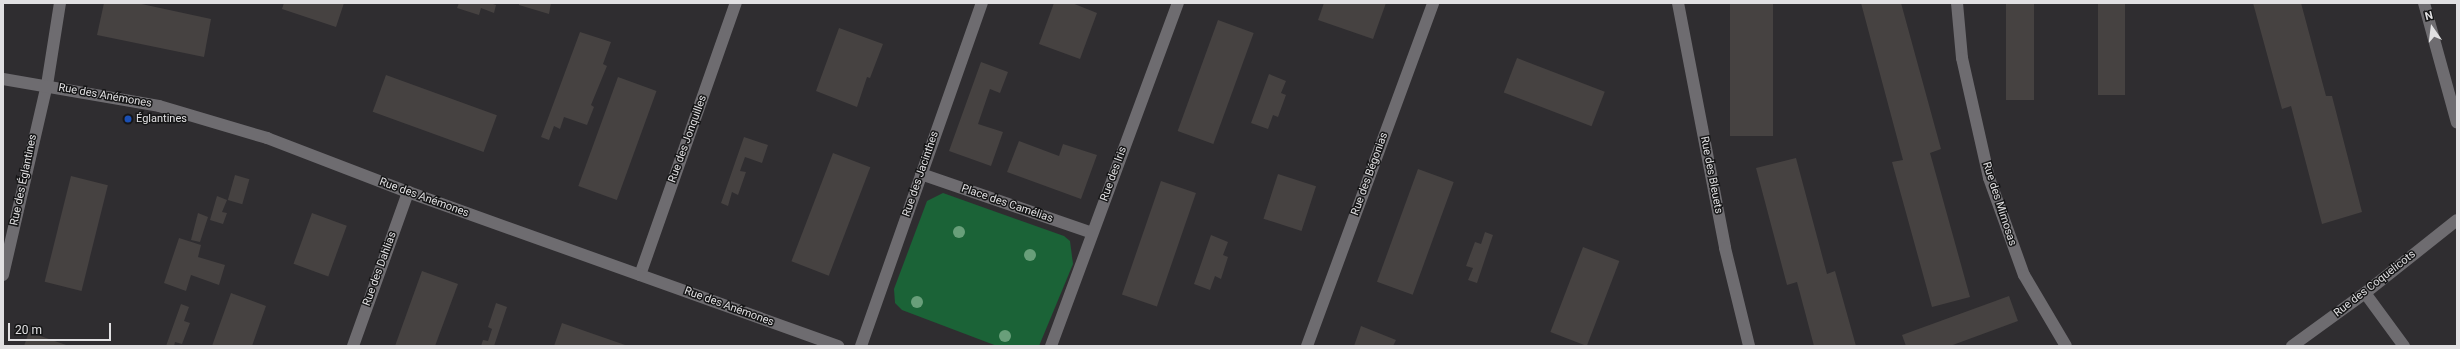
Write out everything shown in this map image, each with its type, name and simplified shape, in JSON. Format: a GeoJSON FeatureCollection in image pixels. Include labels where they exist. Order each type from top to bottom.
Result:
{"type":"FeatureCollection","features":[{"type":"Feature","properties":{"kind":"street","name":"Rue des Églantines"},"geometry":{"type":"LineString","coordinates":[[3,275],[46,85],[60,3]]}},
{"type":"Feature","properties":{"kind":"street","name":"Rue des Jonquilles"},"geometry":{"type":"LineString","coordinates":[[640,275],[736,3]]}},
{"type":"Feature","properties":{"kind":"street","name":"Rue des Jacinthes"},"geometry":{"type":"LineString","coordinates":[[861,346],[982,3]]}},
{"type":"Feature","properties":{"kind":"street","name":"Rue des Iris"},"geometry":{"type":"LineString","coordinates":[[1051,346],[1178,3]]}},
{"type":"Feature","properties":{"kind":"street","name":"Rue des Bégonias"},"geometry":{"type":"LineString","coordinates":[[1307,346],[1433,3]]}},
{"type":"Feature","properties":{"kind":"street","name":"Rue des Bleuets"},"geometry":{"type":"LineString","coordinates":[[1678,3],[1725,248],[1750,346]]}},
{"type":"Feature","properties":{"kind":"street","name":"Rue des Mimosas"},"geometry":{"type":"LineString","coordinates":[[1957,3],[1962,58],[1989,178],[2024,275],[2066,346]]}},
{"type":"Feature","properties":{"kind":"street"},"geometry":{"type":"LineString","coordinates":[[2424,3],[2457,123]]}},
{"type":"Feature","properties":{"kind":"street","name":"Rue des Anémones"},"geometry":{"type":"LineString","coordinates":[[3,79],[46,85],[159,106],[260,135],[408,192],[838,346]]}},
{"type":"Feature","properties":{"kind":"street","name":"Place des Camélias"},"geometry":{"type":"LineString","coordinates":[[921,174],[1092,233]]}},
{"type":"Feature","properties":{"kind":"street","name":"Rue des Dahlias"},"geometry":{"type":"LineString","coordinates":[[353,346],[408,192]]}},
{"type":"Feature","properties":{"kind":"street","name":"Rue des Coquelicots"},"geometry":{"type":"LineString","coordinates":[[2292,346],[2365,293],[2457,220]]}},
{"type":"Feature","properties":{"kind":"street"},"geometry":{"type":"LineString","coordinates":[[2365,293],[2404,346]]}},
{"type":"Feature","properties":{"kind":"green space"},"geometry":{"type":"Polygon","coordinates":[[[943,193],[1064,236],[1070,241],[1073,264],[1039,346],[997,346],[902,310],[895,303],[894,289],[927,201],[943,193]]]}},
{"type":"Feature","properties":{"kind":"building"},"geometry":{"type":"Polygon","coordinates":[[[104,3],[137,3],[211,19],[204,57],[97,35],[104,3]]]}},
{"type":"Feature","properties":{"kind":"building"},"geometry":{"type":"Polygon","coordinates":[[[284,3],[344,3],[336,27],[282,9],[284,3]]]}},
{"type":"Feature","properties":{"kind":"building"},"geometry":{"type":"Polygon","coordinates":[[[459,3],[490,3],[496,5],[494,13],[481,8],[479,15],[457,8],[459,3]]]}},
{"type":"Feature","properties":{"kind":"building"},"geometry":{"type":"Polygon","coordinates":[[[519,3],[551,3],[549,14],[519,5],[519,3]]]}},
{"type":"Feature","properties":{"kind":"building"},"geometry":{"type":"Polygon","coordinates":[[[1054,3],[1072,3],[1097,13],[1080,59],[1039,44],[1054,3]]]}},
{"type":"Feature","properties":{"kind":"building"},"geometry":{"type":"Polygon","coordinates":[[[1324,3],[1386,3],[1373,39],[1318,20],[1324,3]]]}},
{"type":"Feature","properties":{"kind":"building"},"geometry":{"type":"Polygon","coordinates":[[[1730,3],[1773,3],[1773,136],[1730,136],[1730,3]]]}},
{"type":"Feature","properties":{"kind":"building"},"geometry":{"type":"Polygon","coordinates":[[[1861,3],[1901,3],[1941,149],[1930,153],[1970,297],[1932,307],[1892,162],[1903,160],[1861,3]]]}},
{"type":"Feature","properties":{"kind":"building"},"geometry":{"type":"Polygon","coordinates":[[[2006,3],[2034,3],[2034,100],[2006,100],[2006,3]]]}},
{"type":"Feature","properties":{"kind":"building"},"geometry":{"type":"Polygon","coordinates":[[[2098,3],[2125,3],[2125,95],[2098,95],[2098,3]]]}},
{"type":"Feature","properties":{"kind":"building"},"geometry":{"type":"Polygon","coordinates":[[[2253,3],[2301,3],[2326,96],[2332,96],[2362,212],[2322,224],[2291,106],[2282,109],[2253,3]]]}},
{"type":"Feature","properties":{"kind":"building"},"geometry":{"type":"Polygon","coordinates":[[[1218,20],[1254,33],[1213,144],[1178,131],[1218,20]]]}},
{"type":"Feature","properties":{"kind":"building"},"geometry":{"type":"Polygon","coordinates":[[[839,28],[883,44],[870,78],[867,77],[857,107],[816,91],[839,28]]]}},
{"type":"Feature","properties":{"kind":"building"},"geometry":{"type":"Polygon","coordinates":[[[580,32],[611,42],[603,64],[607,66],[591,105],[594,107],[587,125],[564,117],[560,129],[554,126],[549,140],[541,137],[580,32]]]}},
{"type":"Feature","properties":{"kind":"building"},"geometry":{"type":"Polygon","coordinates":[[[1517,58],[1605,92],[1591,126],[1504,93],[1517,58]]]}},
{"type":"Feature","properties":{"kind":"building"},"geometry":{"type":"Polygon","coordinates":[[[981,62],[1008,72],[1000,93],[990,89],[978,124],[1003,132],[991,166],[949,151],[981,62]]]}},
{"type":"Feature","properties":{"kind":"building"},"geometry":{"type":"Polygon","coordinates":[[[1269,74],[1286,81],[1281,93],[1286,95],[1278,117],[1273,115],[1268,129],[1251,123],[1269,74]]]}},
{"type":"Feature","properties":{"kind":"building"},"geometry":{"type":"Polygon","coordinates":[[[386,75],[497,115],[484,152],[373,112],[386,75]]]}},
{"type":"Feature","properties":{"kind":"building"},"geometry":{"type":"Polygon","coordinates":[[[618,77],[657,91],[617,200],[578,186],[618,77]]]}},
{"type":"Feature","properties":{"kind":"building"},"geometry":{"type":"Polygon","coordinates":[[[744,137],[768,145],[762,163],[745,157],[740,171],[746,172],[738,195],[732,192],[728,206],[721,203],[744,137]]]}},
{"type":"Feature","properties":{"kind":"building"},"geometry":{"type":"Polygon","coordinates":[[[1019,141],[1059,156],[1063,144],[1097,155],[1081,199],[1007,172],[1019,141]]]}},
{"type":"Feature","properties":{"kind":"building"},"geometry":{"type":"Polygon","coordinates":[[[833,153],[870,167],[829,276],[791,261],[833,153]]]}},
{"type":"Feature","properties":{"kind":"building"},"geometry":{"type":"Polygon","coordinates":[[[1796,158],[1827,274],[1835,271],[1856,346],[1814,346],[1797,282],[1787,285],[1756,168],[1796,158]]]}},
{"type":"Feature","properties":{"kind":"building"},"geometry":{"type":"Polygon","coordinates":[[[1418,169],[1454,182],[1413,295],[1377,282],[1418,169]]]}},
{"type":"Feature","properties":{"kind":"building"},"geometry":{"type":"Polygon","coordinates":[[[1278,174],[1316,186],[1302,231],[1263,219],[1278,174]]]}},
{"type":"Feature","properties":{"kind":"building"},"geometry":{"type":"Polygon","coordinates":[[[235,175],[249,179],[242,204],[228,200],[235,175]]]}},
{"type":"Feature","properties":{"kind":"building"},"geometry":{"type":"Polygon","coordinates":[[[71,176],[108,185],[82,291],[45,282],[71,176]]]}},
{"type":"Feature","properties":{"kind":"building"},"geometry":{"type":"Polygon","coordinates":[[[1161,181],[1196,193],[1157,307],[1122,294],[1161,181]]]}},
{"type":"Feature","properties":{"kind":"building"},"geometry":{"type":"Polygon","coordinates":[[[217,196],[227,200],[222,212],[227,213],[223,224],[210,220],[217,196]]]}},
{"type":"Feature","properties":{"kind":"building"},"geometry":{"type":"Polygon","coordinates":[[[198,213],[208,217],[200,242],[191,240],[198,213]]]}},
{"type":"Feature","properties":{"kind":"building"},"geometry":{"type":"Polygon","coordinates":[[[312,213],[347,226],[328,276],[294,264],[312,213]]]}},
{"type":"Feature","properties":{"kind":"building"},"geometry":{"type":"Polygon","coordinates":[[[1485,232],[1493,235],[1477,283],[1468,280],[1473,268],[1466,266],[1475,242],[1481,244],[1485,232]]]}},
{"type":"Feature","properties":{"kind":"building"},"geometry":{"type":"Polygon","coordinates":[[[1211,235],[1228,242],[1223,255],[1228,257],[1221,279],[1215,276],[1210,290],[1194,284],[1211,235]]]}},
{"type":"Feature","properties":{"kind":"building"},"geometry":{"type":"Polygon","coordinates":[[[179,238],[201,245],[198,257],[225,265],[219,285],[191,275],[186,291],[164,283],[179,238]]]}},
{"type":"Feature","properties":{"kind":"building"},"geometry":{"type":"Polygon","coordinates":[[[1583,247],[1619,261],[1587,346],[1550,332],[1583,247]]]}},
{"type":"Feature","properties":{"kind":"building"},"geometry":{"type":"Polygon","coordinates":[[[422,271],[458,284],[435,346],[395,346],[422,271]]]}},
{"type":"Feature","properties":{"kind":"building"},"geometry":{"type":"Polygon","coordinates":[[[231,293],[266,306],[252,346],[212,346],[231,293]]]}},
{"type":"Feature","properties":{"kind":"building"},"geometry":{"type":"Polygon","coordinates":[[[2009,296],[2018,321],[1950,346],[1906,346],[1902,335],[2009,296]]]}},
{"type":"Feature","properties":{"kind":"building"},"geometry":{"type":"Polygon","coordinates":[[[496,303],[507,307],[494,346],[481,346],[483,340],[488,341],[492,329],[488,327],[496,303]]]}},
{"type":"Feature","properties":{"kind":"building"},"geometry":{"type":"Polygon","coordinates":[[[181,304],[189,307],[184,321],[190,323],[182,344],[175,342],[174,346],[166,346],[181,304]]]}},
{"type":"Feature","properties":{"kind":"building"},"geometry":{"type":"Polygon","coordinates":[[[562,323],[628,346],[554,346],[562,323]]]}},
{"type":"Feature","properties":{"kind":"building"},"geometry":{"type":"Polygon","coordinates":[[[1361,326],[1396,340],[1393,346],[1354,346],[1361,326]]]}},
{"type":"Feature","properties":{"kind":"building"},"geometry":{"type":"Polygon","coordinates":[[[29,332],[69,346],[24,346],[29,332]]]}},
{"type":"Feature","properties":{"kind":"place","name":"Églantines"},"geometry":{"type":"Point","coordinates":[128,119]}}]}
